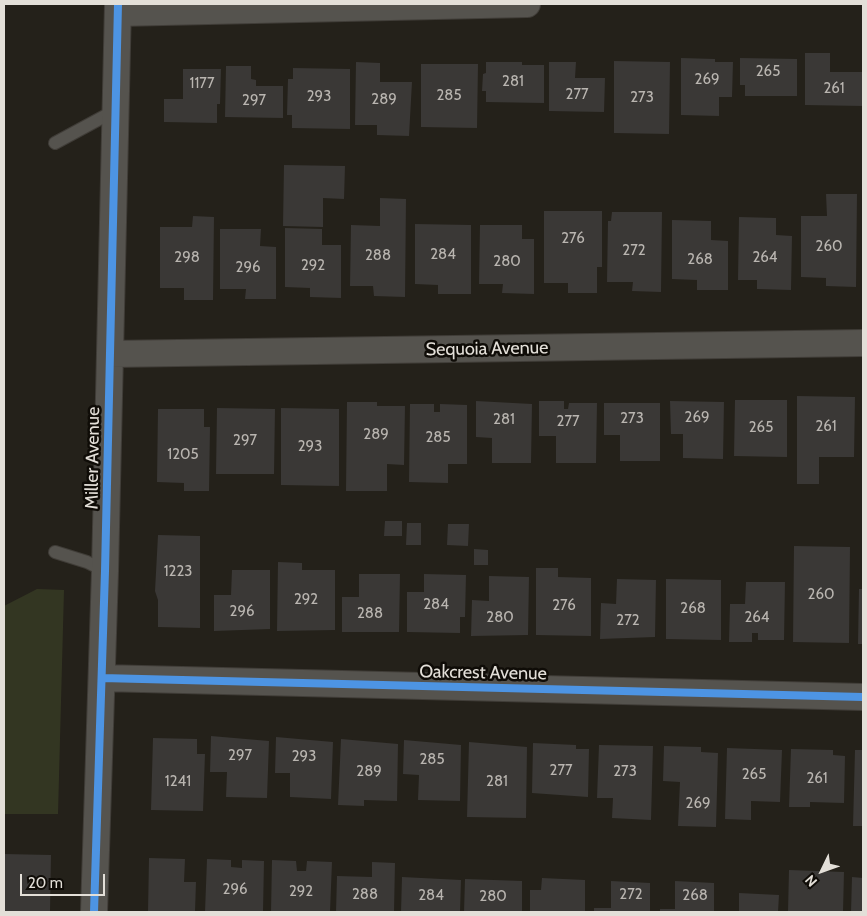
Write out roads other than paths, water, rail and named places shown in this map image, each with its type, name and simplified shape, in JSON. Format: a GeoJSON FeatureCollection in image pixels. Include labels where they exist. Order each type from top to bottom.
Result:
{"type":"FeatureCollection","features":[{"type":"Feature","properties":{"kind":"street"},"geometry":{"type":"LineString","coordinates":[[118,8],[527,4]]}},
{"type":"Feature","properties":{"kind":"street","name":"Miller Avenue"},"geometry":{"type":"LineString","coordinates":[[94,912],[105,571],[118,8]]}},
{"type":"Feature","properties":{"kind":"street","name":"Sequoia Avenue"},"geometry":{"type":"LineString","coordinates":[[110,354],[863,343]]}},
{"type":"Feature","properties":{"kind":"street","name":"Oakcrest Avenue"},"geometry":{"type":"LineString","coordinates":[[102,678],[863,697]]}},
{"type":"Feature","properties":{"kind":"lane"},"geometry":{"type":"LineString","coordinates":[[54,144],[116,110]]}},
{"type":"Feature","properties":{"kind":"lane"},"geometry":{"type":"LineString","coordinates":[[55,552],[87,562],[105,571]]}}]}
